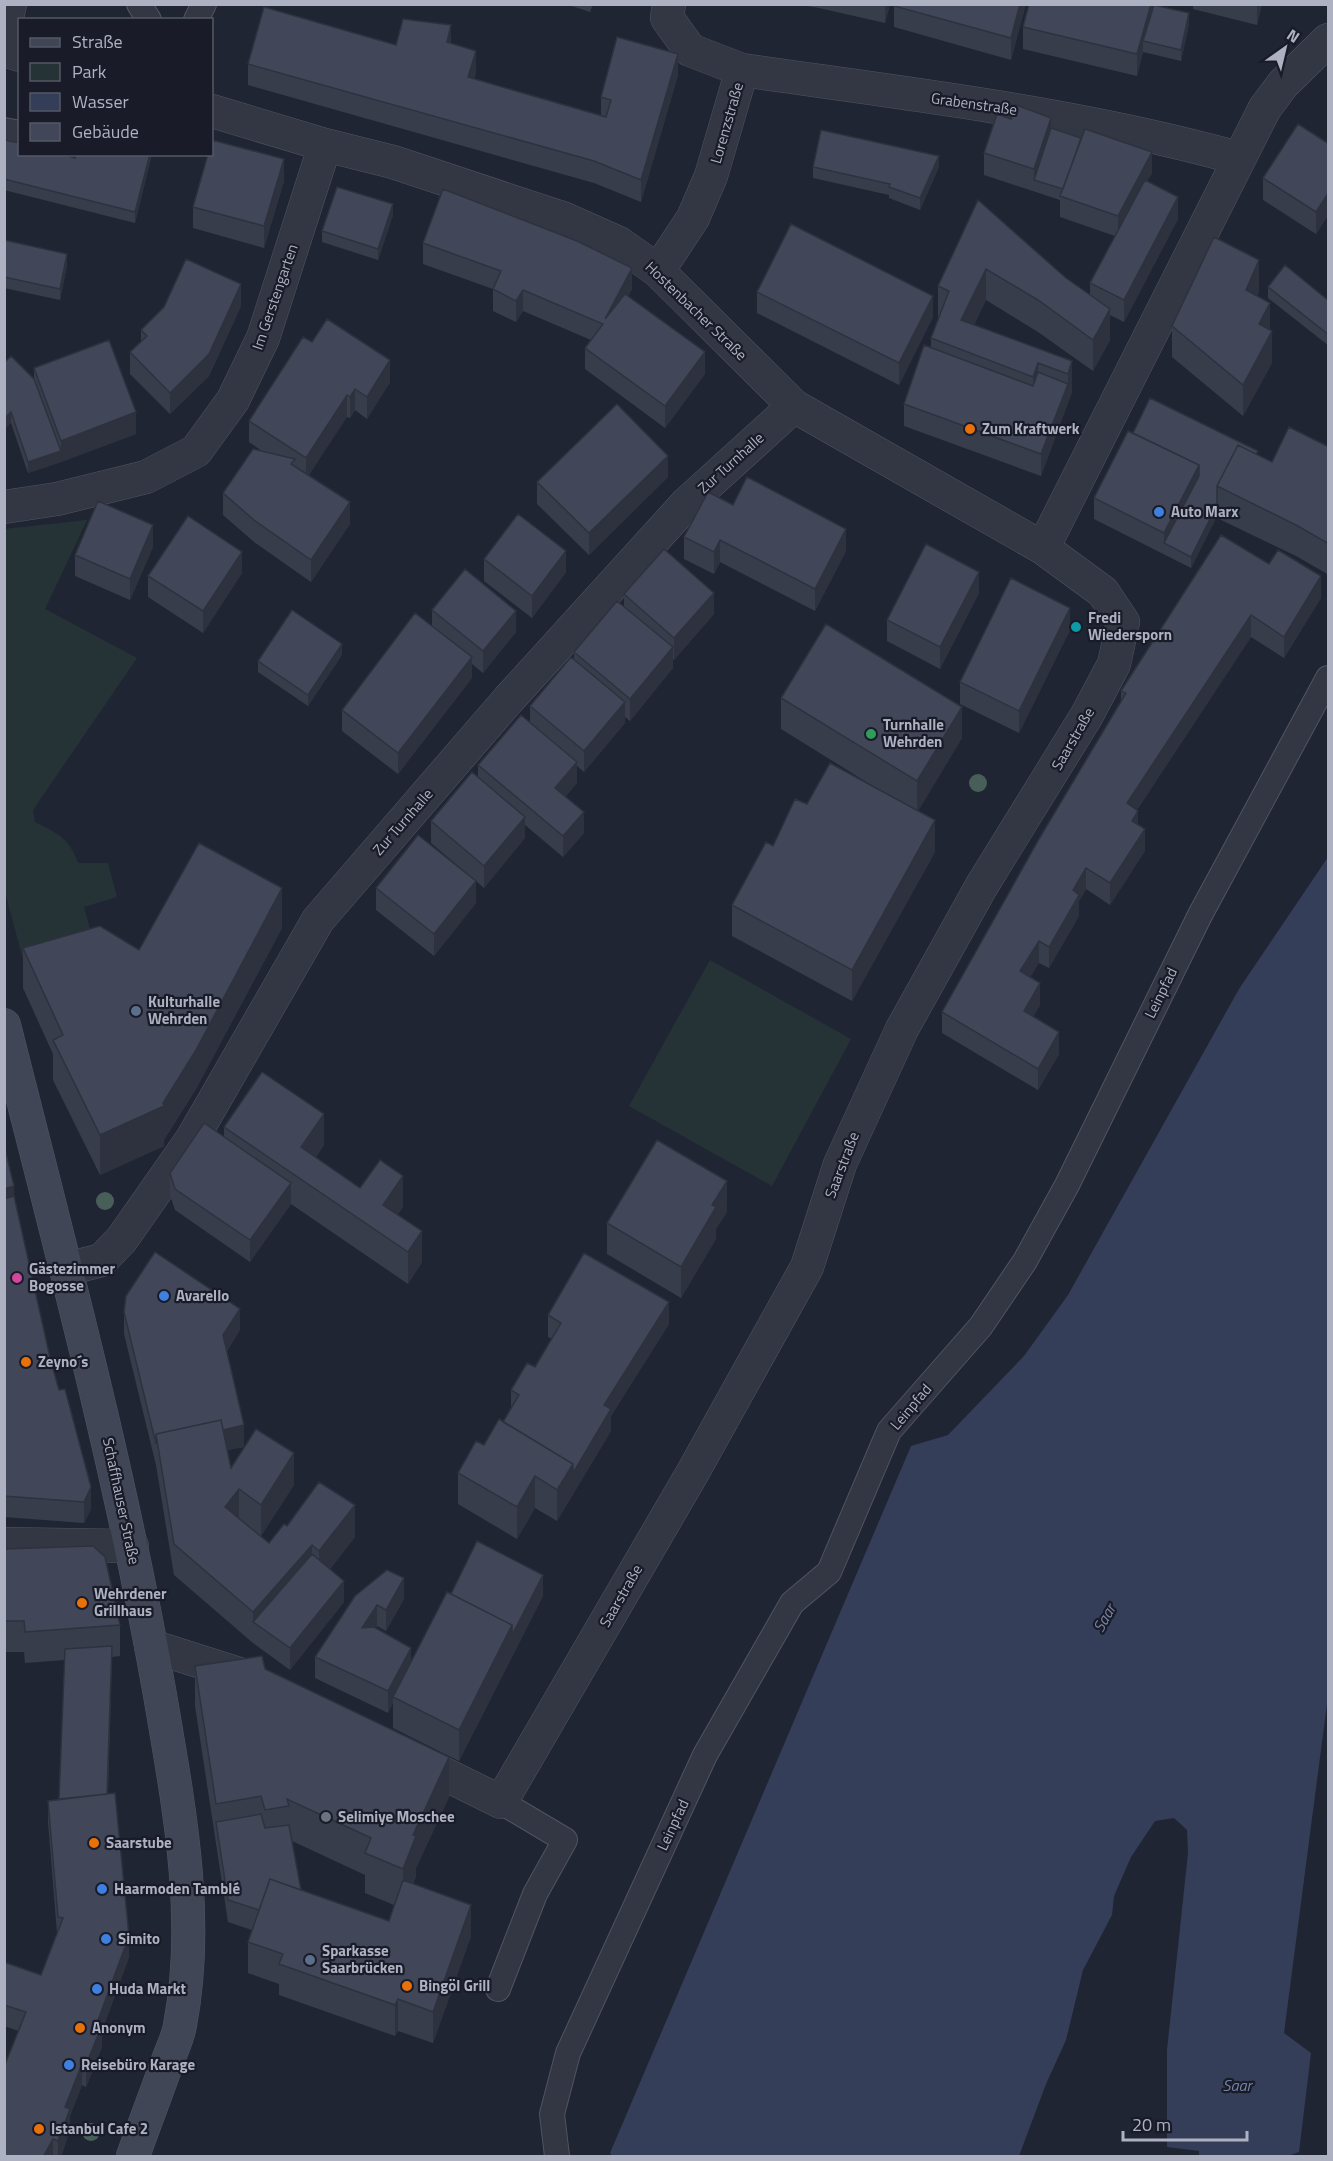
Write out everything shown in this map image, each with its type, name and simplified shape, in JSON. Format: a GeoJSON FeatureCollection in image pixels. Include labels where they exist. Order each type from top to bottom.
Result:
{"type":"FeatureCollection","features":[{"type":"Feature","properties":{"kind":"street"},"geometry":{"type":"LineString","coordinates":[[4,31],[10,4]]}},
{"type":"Feature","properties":{"kind":"street","name":"Lorenzstraße"},"geometry":{"type":"LineString","coordinates":[[658,271],[693,218],[711,176],[742,70],[690,50],[667,18],[669,4]]}},
{"type":"Feature","properties":{"kind":"street"},"geometry":{"type":"LineString","coordinates":[[1044,549],[1265,108],[1283,84],[1329,40]]}},
{"type":"Feature","properties":{"kind":"street","name":"Grabenstraße"},"geometry":{"type":"LineString","coordinates":[[742,70],[1048,114],[1145,133],[1238,158]]}},
{"type":"Feature","properties":{"kind":"street","name":"Hostenbacher Straße"},"geometry":{"type":"LineString","coordinates":[[213,111],[325,145],[393,162],[565,219],[618,243],[658,271],[794,406],[1044,549]]}},
{"type":"Feature","properties":{"kind":"street","name":"Im Gerstengarten"},"geometry":{"type":"LineString","coordinates":[[4,507],[57,499],[146,477],[196,451],[232,400],[263,338],[325,145]]}},
{"type":"Feature","properties":{"kind":"street","name":"Zur Turnhalle"},"geometry":{"type":"LineString","coordinates":[[66,1269],[102,1260],[122,1239],[192,1139],[318,920],[508,700],[687,503],[794,406]]}},
{"type":"Feature","properties":{"kind":"street","name":"Saarstraße"},"geometry":{"type":"LineString","coordinates":[[501,1802],[693,1472],[807,1267],[840,1164],[902,1029],[981,887],[1054,770],[1114,664],[1123,622],[1103,592],[1044,549]]}},
{"type":"Feature","properties":{"kind":"street","name":"Schaffhauser Straße"},"geometry":{"type":"LineString","coordinates":[[4,1025],[109,1440],[132,1545],[151,1646],[187,1882],[187,1955],[180,2026],[133,2157]]}},
{"type":"Feature","properties":{"kind":"street"},"geometry":{"type":"LineString","coordinates":[[4,1544],[132,1545]]}},
{"type":"Feature","properties":{"kind":"street"},"geometry":{"type":"LineString","coordinates":[[151,1646],[234,1671],[279,1690]]}},
{"type":"Feature","properties":{"kind":"street"},"geometry":{"type":"LineString","coordinates":[[383,1743],[501,1802]]}},
{"type":"Feature","properties":{"kind":"lane"},"geometry":{"type":"LineString","coordinates":[[139,4],[148,18]]}},
{"type":"Feature","properties":{"kind":"lane"},"geometry":{"type":"LineString","coordinates":[[197,18],[204,4]]}},
{"type":"Feature","properties":{"kind":"lane","name":"Leinpfad"},"geometry":{"type":"LineString","coordinates":[[557,2157],[552,2114],[568,2053],[705,1755],[792,1603],[829,1572],[889,1431],[981,1326],[1025,1261],[1072,1174],[1200,915],[1329,678]]}},
{"type":"Feature","properties":{"kind":"lane"},"geometry":{"type":"LineString","coordinates":[[498,1989],[534,1894],[565,1840],[501,1802]]}},
{"type":"Feature","properties":{"kind":"green space"},"geometry":{"type":"Polygon","coordinates":[[[87,520],[45,609],[137,658],[33,810],[35,822],[67,842],[78,863],[108,863],[117,897],[84,907],[100,966],[30,986],[5,892],[4,529],[87,520]]]}},
{"type":"Feature","properties":{"kind":"green space"},"geometry":{"type":"Polygon","coordinates":[[[710,960],[851,1039],[772,1186],[629,1106],[710,960]]]}},
{"type":"Feature","properties":{"kind":"water","name":"Saar"},"geometry":{"type":"Polygon","coordinates":[[[1328,857],[1328,1696],[1284,2033],[1311,2053],[1299,2152],[1288,2156],[1199,2156],[1199,2151],[1167,2147],[1167,2050],[1188,1853],[1187,1830],[1174,1818],[1155,1821],[1131,1857],[1114,1896],[1112,1915],[1083,1970],[1066,2040],[1046,2084],[1019,2156],[612,2156],[610,2153],[911,1446],[948,1435],[1024,1356],[1068,1295],[1239,989],[1328,857]]]}},
{"type":"Feature","properties":{"kind":"building"},"geometry":{"type":"Polygon","coordinates":[[[894,4],[1020,4],[1011,38],[894,6],[894,4]]]}},
{"type":"Feature","properties":{"kind":"building"},"geometry":{"type":"Polygon","coordinates":[[[1029,4],[1151,4],[1137,54],[1023,27],[1029,4]]]}},
{"type":"Feature","properties":{"kind":"building"},"geometry":{"type":"Polygon","coordinates":[[[1154,5],[1189,13],[1181,50],[1143,41],[1154,5]]]}},
{"type":"Feature","properties":{"kind":"building"},"geometry":{"type":"Polygon","coordinates":[[[264,7],[396,45],[403,19],[451,25],[447,42],[476,51],[468,77],[606,117],[611,100],[601,97],[617,37],[678,54],[641,180],[594,161],[248,64],[264,7]]]}},
{"type":"Feature","properties":{"kind":"building"},"geometry":{"type":"Polygon","coordinates":[[[1016,105],[1051,118],[1034,169],[984,153],[997,114],[1011,119],[1016,105]]]}},
{"type":"Feature","properties":{"kind":"building"},"geometry":{"type":"Polygon","coordinates":[[[1298,124],[1329,144],[1329,192],[1316,212],[1263,178],[1298,124]]]}},
{"type":"Feature","properties":{"kind":"building"},"geometry":{"type":"Polygon","coordinates":[[[1051,128],[1081,138],[1063,189],[1034,180],[1051,128]]]}},
{"type":"Feature","properties":{"kind":"building"},"geometry":{"type":"Polygon","coordinates":[[[1085,129],[1152,152],[1118,216],[1060,196],[1085,129]]]}},
{"type":"Feature","properties":{"kind":"building"},"geometry":{"type":"Polygon","coordinates":[[[821,130],[939,156],[920,198],[889,187],[890,184],[813,167],[821,130]]]}},
{"type":"Feature","properties":{"kind":"building"},"geometry":{"type":"Polygon","coordinates":[[[4,140],[18,143],[18,156],[75,158],[76,156],[149,156],[135,212],[4,179],[4,140]]]}},
{"type":"Feature","properties":{"kind":"building"},"geometry":{"type":"Polygon","coordinates":[[[213,140],[284,159],[264,226],[193,207],[207,156],[213,156],[213,140]]]}},
{"type":"Feature","properties":{"kind":"building"},"geometry":{"type":"Polygon","coordinates":[[[1145,180],[1178,197],[1124,300],[1090,283],[1145,180]]]}},
{"type":"Feature","properties":{"kind":"building"},"geometry":{"type":"Polygon","coordinates":[[[337,187],[393,204],[378,249],[322,231],[337,187]]]}},
{"type":"Feature","properties":{"kind":"building"},"geometry":{"type":"Polygon","coordinates":[[[443,189],[577,241],[632,268],[605,319],[625,294],[705,352],[665,406],[585,348],[603,324],[523,290],[516,301],[493,289],[501,271],[423,243],[443,189]]]}},
{"type":"Feature","properties":{"kind":"building"},"geometry":{"type":"Polygon","coordinates":[[[978,200],[1066,278],[1110,309],[1093,340],[1038,300],[986,269],[961,320],[1072,361],[1068,374],[1038,363],[1033,377],[931,338],[949,291],[938,286],[978,200]]]}},
{"type":"Feature","properties":{"kind":"building"},"geometry":{"type":"Polygon","coordinates":[[[791,224],[933,296],[899,363],[757,292],[791,224]]]}},
{"type":"Feature","properties":{"kind":"building"},"geometry":{"type":"Polygon","coordinates":[[[1214,237],[1259,260],[1246,290],[1270,303],[1259,324],[1272,331],[1243,385],[1172,326],[1214,237]]]}},
{"type":"Feature","properties":{"kind":"building"},"geometry":{"type":"Polygon","coordinates":[[[4,240],[67,254],[60,289],[4,277],[4,240]]]}},
{"type":"Feature","properties":{"kind":"building"},"geometry":{"type":"Polygon","coordinates":[[[186,259],[241,284],[209,354],[170,393],[130,352],[147,336],[141,330],[164,307],[186,259]]]}},
{"type":"Feature","properties":{"kind":"building"},"geometry":{"type":"Polygon","coordinates":[[[1285,265],[1329,301],[1329,335],[1268,287],[1285,265]]]}},
{"type":"Feature","properties":{"kind":"building"},"geometry":{"type":"Polygon","coordinates":[[[327,319],[390,360],[367,397],[355,389],[350,397],[347,395],[306,458],[249,421],[303,337],[312,342],[327,319]]]}},
{"type":"Feature","properties":{"kind":"building"},"geometry":{"type":"Polygon","coordinates":[[[109,340],[136,412],[61,441],[34,368],[109,340]]]}},
{"type":"Feature","properties":{"kind":"building"},"geometry":{"type":"Polygon","coordinates":[[[924,345],[1033,386],[1038,372],[1068,384],[1041,454],[904,404],[924,345]]]}},
{"type":"Feature","properties":{"kind":"building"},"geometry":{"type":"Polygon","coordinates":[[[11,356],[34,379],[61,451],[28,462],[11,412],[4,419],[4,363],[11,356]]]}},
{"type":"Feature","properties":{"kind":"building"},"geometry":{"type":"Polygon","coordinates":[[[1150,398],[1258,451],[1256,454],[1238,445],[1217,486],[1217,505],[1191,557],[1164,543],[1199,476],[1199,465],[1133,433],[1150,398]]]}},
{"type":"Feature","properties":{"kind":"building"},"geometry":{"type":"Polygon","coordinates":[[[617,404],[668,456],[589,533],[537,482],[617,404]]]}},
{"type":"Feature","properties":{"kind":"building"},"geometry":{"type":"Polygon","coordinates":[[[1289,427],[1329,447],[1329,544],[1217,486],[1238,445],[1272,462],[1289,427]]]}},
{"type":"Feature","properties":{"kind":"building"},"geometry":{"type":"Polygon","coordinates":[[[1128,431],[1199,465],[1164,533],[1094,498],[1128,431]]]}},
{"type":"Feature","properties":{"kind":"building"},"geometry":{"type":"Polygon","coordinates":[[[253,449],[295,459],[291,464],[350,502],[311,560],[254,520],[223,493],[253,449]]]}},
{"type":"Feature","properties":{"kind":"building"},"geometry":{"type":"Polygon","coordinates":[[[747,477],[846,529],[815,589],[720,540],[714,552],[684,537],[708,492],[733,505],[747,477]]]}},
{"type":"Feature","properties":{"kind":"building"},"geometry":{"type":"Polygon","coordinates":[[[98,501],[153,525],[130,579],[75,555],[98,501]]]}},
{"type":"Feature","properties":{"kind":"building"},"geometry":{"type":"Polygon","coordinates":[[[518,514],[566,551],[532,596],[484,559],[518,514]]]}},
{"type":"Feature","properties":{"kind":"building"},"geometry":{"type":"Polygon","coordinates":[[[188,516],[242,552],[203,611],[148,576],[188,516]]]}},
{"type":"Feature","properties":{"kind":"building"},"geometry":{"type":"Polygon","coordinates":[[[1221,535],[1269,564],[1278,550],[1321,576],[1284,637],[1251,615],[1127,803],[1138,811],[1132,821],[1145,829],[1110,883],[1086,868],[1073,890],[1079,895],[1049,947],[1039,941],[1020,971],[1040,983],[1024,1011],[1059,1032],[1038,1069],[942,1012],[1039,839],[1126,693],[1121,691],[1221,535]]]}},
{"type":"Feature","properties":{"kind":"building"},"geometry":{"type":"Polygon","coordinates":[[[926,544],[979,572],[940,647],[887,620],[926,544]]]}},
{"type":"Feature","properties":{"kind":"building"},"geometry":{"type":"Polygon","coordinates":[[[664,549],[714,593],[674,638],[624,594],[664,549]]]}},
{"type":"Feature","properties":{"kind":"building"},"geometry":{"type":"Polygon","coordinates":[[[465,569],[516,611],[483,651],[432,610],[465,569]]]}},
{"type":"Feature","properties":{"kind":"building"},"geometry":{"type":"Polygon","coordinates":[[[1011,578],[1070,608],[1019,711],[960,682],[1011,578]]]}},
{"type":"Feature","properties":{"kind":"building"},"geometry":{"type":"Polygon","coordinates":[[[617,601],[673,647],[630,699],[574,652],[617,601]]]}},
{"type":"Feature","properties":{"kind":"building"},"geometry":{"type":"Polygon","coordinates":[[[292,610],[342,644],[308,695],[258,661],[292,610]]]}},
{"type":"Feature","properties":{"kind":"building"},"geometry":{"type":"Polygon","coordinates":[[[415,613],[472,657],[398,753],[342,710],[415,613]]]}},
{"type":"Feature","properties":{"kind":"building","name":"Turnhalle Wehrden"},"geometry":{"type":"Polygon","coordinates":[[[826,624],[962,707],[917,781],[781,698],[826,624]]]}},
{"type":"Feature","properties":{"kind":"building"},"geometry":{"type":"Polygon","coordinates":[[[571,657],[625,702],[584,751],[530,706],[571,657]]]}},
{"type":"Feature","properties":{"kind":"building"},"geometry":{"type":"Polygon","coordinates":[[[521,715],[577,762],[555,788],[584,812],[563,836],[478,765],[521,715]]]}},
{"type":"Feature","properties":{"kind":"building"},"geometry":{"type":"Polygon","coordinates":[[[830,763],[935,820],[852,970],[732,905],[766,842],[773,846],[795,799],[807,804],[830,763]]]}},
{"type":"Feature","properties":{"kind":"building"},"geometry":{"type":"Polygon","coordinates":[[[472,772],[525,817],[484,866],[431,821],[472,772]]]}},
{"type":"Feature","properties":{"kind":"building"},"geometry":{"type":"Polygon","coordinates":[[[418,835],[476,881],[434,934],[376,888],[418,835]]]}},
{"type":"Feature","properties":{"kind":"building","name":"Kulturhalle Wehrden"},"geometry":{"type":"Polygon","coordinates":[[[199,843],[282,888],[196,1050],[163,1103],[164,1106],[100,1135],[53,1040],[63,1035],[23,948],[100,926],[139,950],[199,843]]]}},
{"type":"Feature","properties":{"kind":"building"},"geometry":{"type":"Polygon","coordinates":[[[262,1072],[324,1114],[301,1147],[360,1188],[380,1160],[403,1176],[383,1205],[422,1231],[408,1252],[224,1127],[262,1072]]]}},
{"type":"Feature","properties":{"kind":"building"},"geometry":{"type":"Polygon","coordinates":[[[204,1123],[291,1183],[250,1240],[175,1189],[170,1173],[204,1123]]]}},
{"type":"Feature","properties":{"kind":"building"},"geometry":{"type":"Polygon","coordinates":[[[657,1140],[727,1181],[712,1205],[716,1207],[681,1267],[607,1223],[657,1140]]]}},
{"type":"Feature","properties":{"kind":"building"},"geometry":{"type":"Polygon","coordinates":[[[4,1145],[14,1186],[4,1189],[4,1145]]]}},
{"type":"Feature","properties":{"kind":"building"},"geometry":{"type":"Polygon","coordinates":[[[14,1196],[51,1362],[59,1390],[65,1389],[91,1487],[84,1502],[4,1496],[4,1199],[14,1196]]]}},
{"type":"Feature","properties":{"kind":"building"},"geometry":{"type":"Polygon","coordinates":[[[155,1252],[240,1309],[223,1335],[244,1425],[223,1430],[221,1420],[156,1434],[156,1444],[124,1312],[126,1296],[155,1252]]]}},
{"type":"Feature","properties":{"kind":"building"},"geometry":{"type":"Polygon","coordinates":[[[584,1253],[669,1302],[604,1405],[611,1409],[573,1473],[573,1464],[503,1422],[519,1395],[511,1390],[527,1363],[535,1367],[561,1323],[548,1315],[584,1253]]]}},
{"type":"Feature","properties":{"kind":"building"},"geometry":{"type":"Polygon","coordinates":[[[499,1419],[573,1464],[557,1490],[535,1476],[517,1507],[458,1473],[476,1441],[484,1445],[499,1419]]]}},
{"type":"Feature","properties":{"kind":"building"},"geometry":{"type":"Polygon","coordinates":[[[221,1420],[231,1468],[256,1429],[294,1453],[261,1505],[239,1489],[225,1507],[269,1543],[284,1524],[287,1526],[319,1482],[355,1505],[319,1551],[312,1545],[253,1612],[174,1544],[156,1434],[221,1420]]]}},
{"type":"Feature","properties":{"kind":"building"},"geometry":{"type":"Polygon","coordinates":[[[477,1541],[543,1575],[512,1635],[512,1625],[451,1594],[477,1541]]]}},
{"type":"Feature","properties":{"kind":"building"},"geometry":{"type":"Polygon","coordinates":[[[93,1546],[105,1557],[120,1625],[25,1632],[24,1621],[4,1621],[4,1549],[93,1546]]]}},
{"type":"Feature","properties":{"kind":"building"},"geometry":{"type":"Polygon","coordinates":[[[312,1554],[344,1581],[290,1648],[253,1622],[312,1554]]]}},
{"type":"Feature","properties":{"kind":"building"},"geometry":{"type":"Polygon","coordinates":[[[387,1570],[404,1578],[386,1610],[377,1605],[362,1628],[374,1627],[411,1648],[388,1691],[315,1657],[355,1596],[387,1570]]]}},
{"type":"Feature","properties":{"kind":"building"},"geometry":{"type":"Polygon","coordinates":[[[447,1592],[512,1625],[459,1730],[393,1697],[447,1592]]]}},
{"type":"Feature","properties":{"kind":"building"},"geometry":{"type":"Polygon","coordinates":[[[112,1646],[107,1794],[59,1799],[65,1649],[112,1646]]]}},
{"type":"Feature","properties":{"kind":"building","name":"Selimiye Moschee"},"geometry":{"type":"Polygon","coordinates":[[[262,1656],[265,1669],[449,1757],[413,1835],[416,1836],[403,1869],[365,1853],[371,1838],[287,1799],[289,1806],[265,1810],[261,1796],[216,1804],[195,1666],[262,1656]]]}},
{"type":"Feature","properties":{"kind":"building"},"geometry":{"type":"Polygon","coordinates":[[[115,1793],[129,1936],[97,2023],[102,2025],[86,2065],[82,2064],[65,2107],[70,2109],[58,2141],[53,2139],[43,2157],[4,2157],[4,2061],[6,2062],[26,2012],[4,2005],[4,1962],[41,1975],[63,1918],[58,1917],[48,1801],[115,1793]]]}},
{"type":"Feature","properties":{"kind":"building"},"geometry":{"type":"Polygon","coordinates":[[[261,1814],[265,1828],[289,1825],[301,1890],[270,1879],[259,1910],[228,1900],[216,1822],[261,1814]]]}},
{"type":"Feature","properties":{"kind":"building"},"geometry":{"type":"Polygon","coordinates":[[[270,1879],[389,1921],[403,1880],[471,1905],[433,2012],[398,1999],[395,2005],[279,1964],[283,1954],[248,1942],[270,1879]]]}},
{"type":"Feature","properties":{"kind":"place","name":"Zum Kraftwerk"},"geometry":{"type":"Point","coordinates":[970,429]}},
{"type":"Feature","properties":{"kind":"place","name":"Auto Marx"},"geometry":{"type":"Point","coordinates":[1159,512]}},
{"type":"Feature","properties":{"kind":"place","name":"Fredi Wiedersporn"},"geometry":{"type":"Point","coordinates":[1076,627]}},
{"type":"Feature","properties":{"kind":"place","name":"Turnhalle Wehrden"},"geometry":{"type":"Point","coordinates":[871,734]}},
{"type":"Feature","properties":{"kind":"place","name":"Kulturhalle Wehrden"},"geometry":{"type":"Point","coordinates":[136,1011]}},
{"type":"Feature","properties":{"kind":"place","name":"Gästezimmer Bogosse"},"geometry":{"type":"Point","coordinates":[17,1278]}},
{"type":"Feature","properties":{"kind":"place","name":"Avarello"},"geometry":{"type":"Point","coordinates":[164,1296]}},
{"type":"Feature","properties":{"kind":"place","name":"Zeyno´s"},"geometry":{"type":"Point","coordinates":[26,1362]}},
{"type":"Feature","properties":{"kind":"place","name":"Wehrdener Grillhaus"},"geometry":{"type":"Point","coordinates":[82,1603]}},
{"type":"Feature","properties":{"kind":"place","name":"Selimiye Moschee"},"geometry":{"type":"Point","coordinates":[326,1817]}},
{"type":"Feature","properties":{"kind":"place","name":"Saarstube"},"geometry":{"type":"Point","coordinates":[94,1843]}},
{"type":"Feature","properties":{"kind":"place","name":"Haarmoden Tamblé"},"geometry":{"type":"Point","coordinates":[102,1889]}},
{"type":"Feature","properties":{"kind":"place","name":"Simito"},"geometry":{"type":"Point","coordinates":[106,1939]}},
{"type":"Feature","properties":{"kind":"place","name":"Sparkasse Saarbrücken"},"geometry":{"type":"Point","coordinates":[310,1960]}},
{"type":"Feature","properties":{"kind":"place","name":"Bingöl Grill"},"geometry":{"type":"Point","coordinates":[407,1986]}},
{"type":"Feature","properties":{"kind":"place","name":"Huda Markt"},"geometry":{"type":"Point","coordinates":[97,1989]}},
{"type":"Feature","properties":{"kind":"place","name":"Anonym"},"geometry":{"type":"Point","coordinates":[80,2028]}},
{"type":"Feature","properties":{"kind":"place","name":"Reisebüro Karage"},"geometry":{"type":"Point","coordinates":[69,2065]}},
{"type":"Feature","properties":{"kind":"place","name":"Istanbul Cafe 2"},"geometry":{"type":"Point","coordinates":[39,2129]}}]}
